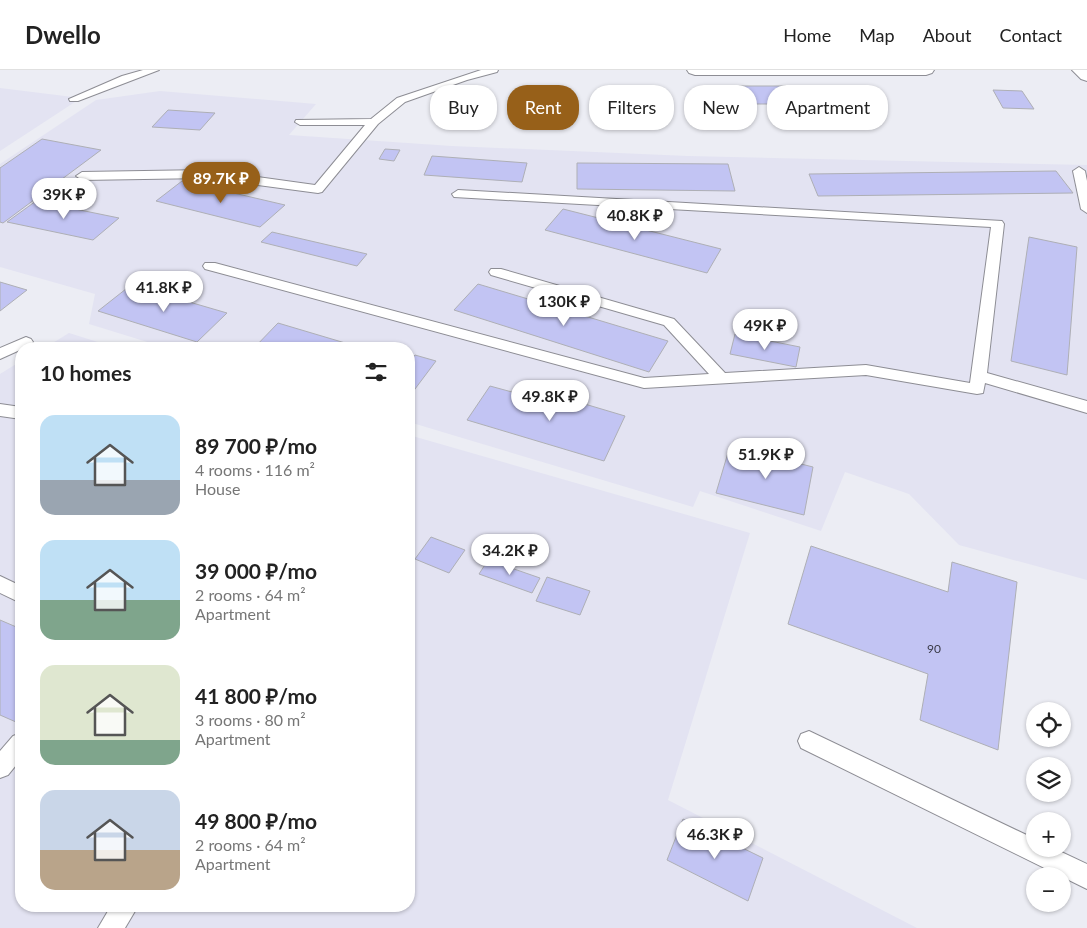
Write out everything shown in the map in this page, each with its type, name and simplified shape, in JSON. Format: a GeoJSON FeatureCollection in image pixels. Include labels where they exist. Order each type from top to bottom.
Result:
{"type":"FeatureCollection","features":[{"type":"Feature","properties":{"kind":"street"},"geometry":{"type":"LineString","coordinates":[[694,70],[926,70]]}},
{"type":"Feature","properties":{"kind":"street"},"geometry":{"type":"LineString","coordinates":[[1080,70],[1087,76]]}},
{"type":"Feature","properties":{"kind":"lane"},"geometry":{"type":"LineString","coordinates":[[74,98],[126,78],[154,70]]}},
{"type":"Feature","properties":{"kind":"lane"},"geometry":{"type":"LineString","coordinates":[[82,176],[206,174],[318,189],[374,122],[401,100],[492,70]]}},
{"type":"Feature","properties":{"kind":"lane"},"geometry":{"type":"LineString","coordinates":[[300,122],[374,122]]}},
{"type":"Feature","properties":{"kind":"lane"},"geometry":{"type":"LineString","coordinates":[[1079,171],[1087,208]]}},
{"type":"Feature","properties":{"kind":"lane"},"geometry":{"type":"LineString","coordinates":[[210,266],[644,383],[866,370],[977,389],[998,224],[458,194]]}},
{"type":"Feature","properties":{"kind":"lane"},"geometry":{"type":"LineString","coordinates":[[496,272],[669,322],[721,378]]}},
{"type":"Feature","properties":{"kind":"lane"},"geometry":{"type":"LineString","coordinates":[[0,354],[15,347]]}},
{"type":"Feature","properties":{"kind":"lane"},"geometry":{"type":"LineString","coordinates":[[978,376],[1087,407]]}},
{"type":"Feature","properties":{"kind":"lane"},"geometry":{"type":"LineString","coordinates":[[0,410],[15,411]]}},
{"type":"Feature","properties":{"kind":"lane"},"geometry":{"type":"LineString","coordinates":[[0,584],[15,592]]}},
{"type":"Feature","properties":{"kind":"lane"},"geometry":{"type":"LineString","coordinates":[[809,741],[1087,877]]}},
{"type":"Feature","properties":{"kind":"lane"},"geometry":{"type":"LineString","coordinates":[[0,767],[15,750]]}},
{"type":"Feature","properties":{"kind":"lane"},"geometry":{"type":"LineString","coordinates":[[110,928],[122,912]]}},
{"type":"Feature","properties":{"kind":"shaded area"},"geometry":{"type":"Polygon","coordinates":[[[0,88],[81,98],[0,151],[0,88]]]}},
{"type":"Feature","properties":{"kind":"shaded area"},"geometry":{"type":"Polygon","coordinates":[[[160,91],[316,104],[289,135],[452,146],[688,156],[1087,165],[1087,580],[959,545],[909,494],[845,472],[821,531],[700,491],[693,507],[415,424],[415,342],[147,342],[89,324],[95,294],[0,267],[0,164],[96,100],[160,91]]]}},
{"type":"Feature","properties":{"kind":"shaded area"},"geometry":{"type":"Polygon","coordinates":[[[69,333],[98,342],[54,342],[69,333]]]}},
{"type":"Feature","properties":{"kind":"shaded area"},"geometry":{"type":"Polygon","coordinates":[[[15,365],[15,912],[415,912],[415,437],[750,533],[668,800],[917,928],[0,928],[0,374],[15,365]]]}},
{"type":"Feature","properties":{"kind":"building"},"geometry":{"type":"Polygon","coordinates":[[[757,86],[767,86],[767,104],[757,104],[757,86]]]}},
{"type":"Feature","properties":{"kind":"building"},"geometry":{"type":"Polygon","coordinates":[[[993,90],[1022,91],[1034,109],[1003,108],[993,90]]]}},
{"type":"Feature","properties":{"kind":"building"},"geometry":{"type":"Polygon","coordinates":[[[168,110],[215,113],[200,130],[152,127],[168,110]]]}},
{"type":"Feature","properties":{"kind":"building"},"geometry":{"type":"Polygon","coordinates":[[[42,139],[101,150],[3,223],[0,222],[0,168],[42,139]]]}},
{"type":"Feature","properties":{"kind":"building"},"geometry":{"type":"Polygon","coordinates":[[[385,149],[400,150],[394,161],[379,159],[385,149]]]}},
{"type":"Feature","properties":{"kind":"building"},"geometry":{"type":"Polygon","coordinates":[[[432,156],[527,163],[522,182],[424,175],[432,156]]]}},
{"type":"Feature","properties":{"kind":"building"},"geometry":{"type":"Polygon","coordinates":[[[577,163],[728,164],[735,191],[577,189],[577,163]]]}},
{"type":"Feature","properties":{"kind":"building"},"geometry":{"type":"Polygon","coordinates":[[[1056,171],[1073,193],[818,196],[809,174],[1056,171]]]}},
{"type":"Feature","properties":{"kind":"building"},"geometry":{"type":"Polygon","coordinates":[[[182,181],[285,205],[260,227],[156,201],[182,181]]]}},
{"type":"Feature","properties":{"kind":"building"},"geometry":{"type":"Polygon","coordinates":[[[36,201],[119,218],[93,240],[7,222],[36,201]]]}},
{"type":"Feature","properties":{"kind":"building"},"geometry":{"type":"Polygon","coordinates":[[[563,209],[721,249],[707,273],[545,230],[563,209]]]}},
{"type":"Feature","properties":{"kind":"building"},"geometry":{"type":"Polygon","coordinates":[[[272,232],[367,254],[357,266],[261,242],[272,232]]]}},
{"type":"Feature","properties":{"kind":"building"},"geometry":{"type":"Polygon","coordinates":[[[1029,237],[1077,247],[1067,375],[1011,361],[1029,237]]]}},
{"type":"Feature","properties":{"kind":"building"},"geometry":{"type":"Polygon","coordinates":[[[0,282],[27,290],[0,311],[0,282]]]}},
{"type":"Feature","properties":{"kind":"building"},"geometry":{"type":"Polygon","coordinates":[[[478,284],[668,341],[649,372],[454,310],[478,284]]]}},
{"type":"Feature","properties":{"kind":"building"},"geometry":{"type":"Polygon","coordinates":[[[131,285],[227,313],[197,342],[98,311],[131,285]]]}},
{"type":"Feature","properties":{"kind":"building"},"geometry":{"type":"Polygon","coordinates":[[[278,323],[342,342],[260,342],[278,323]]]}},
{"type":"Feature","properties":{"kind":"building"},"geometry":{"type":"Polygon","coordinates":[[[735,334],[800,347],[796,367],[730,354],[735,334]]]}},
{"type":"Feature","properties":{"kind":"building"},"geometry":{"type":"Polygon","coordinates":[[[415,355],[436,361],[415,389],[415,355]]]}},
{"type":"Feature","properties":{"kind":"building"},"geometry":{"type":"Polygon","coordinates":[[[490,386],[574,409],[578,402],[625,416],[604,461],[467,420],[490,386]]]}},
{"type":"Feature","properties":{"kind":"building"},"geometry":{"type":"Polygon","coordinates":[[[730,446],[813,467],[804,515],[716,493],[730,446]]]}},
{"type":"Feature","properties":{"kind":"building"},"geometry":{"type":"Polygon","coordinates":[[[431,537],[465,550],[449,573],[415,559],[431,537]]]}},
{"type":"Feature","properties":{"kind":"building"},"geometry":{"type":"Polygon","coordinates":[[[811,546],[948,592],[952,562],[1017,582],[998,750],[920,720],[928,674],[788,624],[811,546]]]}},
{"type":"Feature","properties":{"kind":"building"},"geometry":{"type":"Polygon","coordinates":[[[488,560],[540,578],[532,593],[479,574],[488,560]]]}},
{"type":"Feature","properties":{"kind":"building"},"geometry":{"type":"Polygon","coordinates":[[[547,577],[590,591],[580,615],[536,601],[547,577]]]}},
{"type":"Feature","properties":{"kind":"building"},"geometry":{"type":"Polygon","coordinates":[[[0,620],[15,626],[15,722],[0,715],[0,620]]]}},
{"type":"Feature","properties":{"kind":"building"},"geometry":{"type":"Polygon","coordinates":[[[683,819],[763,858],[748,901],[667,860],[683,819]]]}}]}
